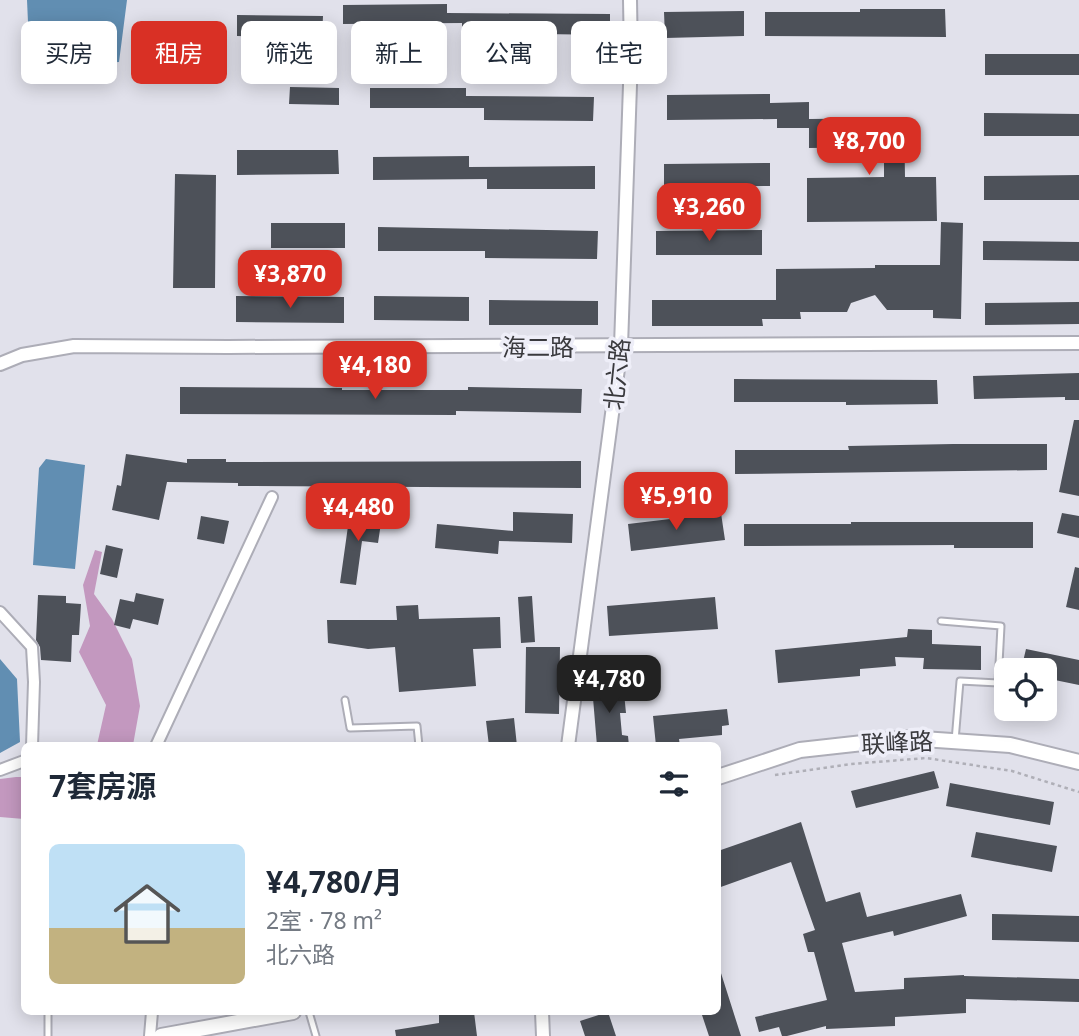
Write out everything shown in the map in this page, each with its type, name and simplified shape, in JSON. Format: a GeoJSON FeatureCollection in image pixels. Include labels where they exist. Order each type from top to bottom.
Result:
{"type":"FeatureCollection","features":[{"type":"Feature","properties":{"kind":"main road","name":"联峰路"},"geometry":{"type":"LineString","coordinates":[[721,776],[800,750],[908,738],[1010,745],[1079,762]]}},
{"type":"Feature","properties":{"kind":"main road"},"geometry":{"type":"LineString","coordinates":[[161,1036],[276,1015]]}},
{"type":"Feature","properties":{"kind":"street","name":"北六路"},"geometry":{"type":"LineString","coordinates":[[569,742],[621,346],[631,56],[630,0]]}},
{"type":"Feature","properties":{"kind":"street","name":"海二路"},"geometry":{"type":"LineString","coordinates":[[0,364],[22,355],[74,346],[228,348],[1079,343]]}},
{"type":"Feature","properties":{"kind":"street"},"geometry":{"type":"LineString","coordinates":[[158,742],[272,497]]}},
{"type":"Feature","properties":{"kind":"street"},"geometry":{"type":"LineString","coordinates":[[0,612],[32,647],[32,742]]}},
{"type":"Feature","properties":{"kind":"street"},"geometry":{"type":"LineString","coordinates":[[0,770],[21,762]]}},
{"type":"Feature","properties":{"kind":"street"},"geometry":{"type":"LineString","coordinates":[[150,1036],[152,1015]]}},
{"type":"Feature","properties":{"kind":"street"},"geometry":{"type":"LineString","coordinates":[[542,1015],[543,1036]]}},
{"type":"Feature","properties":{"kind":"lane"},"geometry":{"type":"LineString","coordinates":[[941,621],[1001,626],[998,683],[960,681],[955,741]]}},
{"type":"Feature","properties":{"kind":"lane"},"geometry":{"type":"LineString","coordinates":[[345,700],[350,727],[416,726],[418,742]]}},
{"type":"Feature","properties":{"kind":"lane"},"geometry":{"type":"LineString","coordinates":[[48,1015],[48,1036]]}},
{"type":"Feature","properties":{"kind":"lane"},"geometry":{"type":"LineString","coordinates":[[310,1015],[316,1036]]}},
{"type":"Feature","properties":{"kind":"path"},"geometry":{"type":"LineString","coordinates":[[775,775],[851,764],[926,758],[1012,771],[1079,792]]}},
{"type":"Feature","properties":{"kind":"shaded area"},"geometry":{"type":"Polygon","coordinates":[[[95,550],[102,552],[94,594],[112,619],[132,659],[140,706],[134,742],[98,742],[106,705],[79,652],[90,626],[83,585],[95,550]]]}},
{"type":"Feature","properties":{"kind":"shaded area"},"geometry":{"type":"Polygon","coordinates":[[[21,777],[21,819],[0,817],[0,779],[21,777]]]}},
{"type":"Feature","properties":{"kind":"water"},"geometry":{"type":"Polygon","coordinates":[[[27,0],[127,0],[119,62],[117,21],[28,21],[27,0]]]}},
{"type":"Feature","properties":{"kind":"water"},"geometry":{"type":"Polygon","coordinates":[[[46,459],[85,465],[75,569],[33,565],[39,468],[46,459]]]}},
{"type":"Feature","properties":{"kind":"water"},"geometry":{"type":"Polygon","coordinates":[[[0,659],[17,679],[20,742],[0,753],[0,659]]]}},
{"type":"Feature","properties":{"kind":"building"},"geometry":{"type":"Polygon","coordinates":[[[447,4],[447,13],[610,14],[610,21],[571,21],[571,34],[557,34],[557,21],[447,23],[447,21],[351,21],[351,24],[343,24],[343,5],[447,4]]]}},
{"type":"Feature","properties":{"kind":"building"},"geometry":{"type":"Polygon","coordinates":[[[860,9],[945,9],[946,37],[765,36],[765,12],[860,12],[860,9]]]}},
{"type":"Feature","properties":{"kind":"building"},"geometry":{"type":"Polygon","coordinates":[[[744,11],[744,36],[667,38],[664,12],[744,11]]]}},
{"type":"Feature","properties":{"kind":"building"},"geometry":{"type":"Polygon","coordinates":[[[237,15],[323,16],[323,21],[241,21],[241,36],[237,36],[237,15]]]}},
{"type":"Feature","properties":{"kind":"building"},"geometry":{"type":"Polygon","coordinates":[[[985,54],[1079,54],[1079,75],[985,75],[985,54]]]}},
{"type":"Feature","properties":{"kind":"building"},"geometry":{"type":"Polygon","coordinates":[[[290,87],[339,88],[339,105],[289,104],[290,87]]]}},
{"type":"Feature","properties":{"kind":"building"},"geometry":{"type":"Polygon","coordinates":[[[370,88],[466,88],[466,96],[594,97],[593,121],[484,120],[484,108],[370,108],[370,88]]]}},
{"type":"Feature","properties":{"kind":"building"},"geometry":{"type":"Polygon","coordinates":[[[770,94],[770,103],[809,102],[809,128],[777,128],[777,119],[667,120],[667,95],[770,94]]]}},
{"type":"Feature","properties":{"kind":"building"},"geometry":{"type":"Polygon","coordinates":[[[984,113],[1079,114],[1079,136],[984,136],[984,113]]]}},
{"type":"Feature","properties":{"kind":"building"},"geometry":{"type":"Polygon","coordinates":[[[904,118],[905,177],[936,177],[937,221],[807,222],[807,178],[884,177],[884,147],[809,148],[809,119],[904,118]]]}},
{"type":"Feature","properties":{"kind":"building"},"geometry":{"type":"Polygon","coordinates":[[[237,150],[338,150],[339,174],[237,175],[237,150]]]}},
{"type":"Feature","properties":{"kind":"building"},"geometry":{"type":"Polygon","coordinates":[[[469,156],[469,167],[595,166],[595,189],[487,189],[487,179],[373,180],[373,157],[469,156]]]}},
{"type":"Feature","properties":{"kind":"building"},"geometry":{"type":"Polygon","coordinates":[[[770,163],[770,186],[664,187],[664,164],[770,163]]]}},
{"type":"Feature","properties":{"kind":"building"},"geometry":{"type":"Polygon","coordinates":[[[175,174],[216,175],[215,288],[173,288],[175,174]]]}},
{"type":"Feature","properties":{"kind":"building"},"geometry":{"type":"Polygon","coordinates":[[[1079,175],[1079,200],[984,200],[984,176],[1079,175]]]}},
{"type":"Feature","properties":{"kind":"building"},"geometry":{"type":"Polygon","coordinates":[[[941,222],[963,223],[961,319],[933,318],[933,310],[887,310],[875,295],[851,303],[847,312],[800,312],[801,319],[762,319],[763,326],[652,326],[652,300],[776,300],[776,269],[940,265],[941,222]]]}},
{"type":"Feature","properties":{"kind":"building"},"geometry":{"type":"Polygon","coordinates":[[[271,223],[345,223],[345,248],[271,248],[271,223]]]}},
{"type":"Feature","properties":{"kind":"building"},"geometry":{"type":"Polygon","coordinates":[[[378,227],[598,231],[597,259],[485,258],[485,251],[378,251],[378,227]]]}},
{"type":"Feature","properties":{"kind":"building"},"geometry":{"type":"Polygon","coordinates":[[[762,230],[762,255],[656,255],[656,231],[762,230]]]}},
{"type":"Feature","properties":{"kind":"building"},"geometry":{"type":"Polygon","coordinates":[[[983,241],[1079,242],[1079,261],[983,260],[983,241]]]}},
{"type":"Feature","properties":{"kind":"building"},"geometry":{"type":"Polygon","coordinates":[[[236,296],[344,297],[344,323],[236,322],[236,296]]]}},
{"type":"Feature","properties":{"kind":"building"},"geometry":{"type":"Polygon","coordinates":[[[374,296],[469,297],[469,321],[374,320],[374,296]]]}},
{"type":"Feature","properties":{"kind":"building"},"geometry":{"type":"Polygon","coordinates":[[[489,300],[598,301],[598,325],[489,325],[489,300]]]}},
{"type":"Feature","properties":{"kind":"building"},"geometry":{"type":"Polygon","coordinates":[[[1079,302],[1079,324],[985,325],[985,303],[1079,302]]]}},
{"type":"Feature","properties":{"kind":"building"},"geometry":{"type":"Polygon","coordinates":[[[1079,373],[1079,400],[1065,400],[1065,397],[974,399],[973,376],[1079,373]]]}},
{"type":"Feature","properties":{"kind":"building"},"geometry":{"type":"Polygon","coordinates":[[[734,379],[937,380],[938,404],[734,402],[734,379]]]}},
{"type":"Feature","properties":{"kind":"building"},"geometry":{"type":"Polygon","coordinates":[[[180,387],[342,390],[468,390],[468,387],[582,389],[581,413],[456,411],[456,415],[180,414],[180,387]]]}},
{"type":"Feature","properties":{"kind":"building"},"geometry":{"type":"Polygon","coordinates":[[[1074,420],[1079,420],[1079,496],[1059,492],[1074,420]]]}},
{"type":"Feature","properties":{"kind":"building"},"geometry":{"type":"Polygon","coordinates":[[[1047,444],[1047,470],[735,474],[735,450],[849,450],[848,446],[1047,444]]]}},
{"type":"Feature","properties":{"kind":"building"},"geometry":{"type":"Polygon","coordinates":[[[126,454],[187,463],[187,459],[226,459],[226,462],[581,461],[581,488],[238,486],[238,483],[167,482],[159,520],[112,510],[117,485],[121,486],[126,454]]]}},
{"type":"Feature","properties":{"kind":"building"},"geometry":{"type":"Polygon","coordinates":[[[350,512],[382,516],[378,543],[362,541],[356,585],[340,583],[350,512]]]}},
{"type":"Feature","properties":{"kind":"building"},"geometry":{"type":"Polygon","coordinates":[[[513,512],[573,514],[572,543],[499,541],[498,554],[435,548],[437,524],[513,531],[513,512]]]}},
{"type":"Feature","properties":{"kind":"building"},"geometry":{"type":"Polygon","coordinates":[[[721,513],[725,540],[631,551],[628,524],[721,513]]]}},
{"type":"Feature","properties":{"kind":"building"},"geometry":{"type":"Polygon","coordinates":[[[1062,513],[1079,516],[1079,538],[1057,533],[1062,513]]]}},
{"type":"Feature","properties":{"kind":"building"},"geometry":{"type":"Polygon","coordinates":[[[201,516],[229,521],[224,544],[197,539],[201,516]]]}},
{"type":"Feature","properties":{"kind":"building"},"geometry":{"type":"Polygon","coordinates":[[[1033,522],[1033,548],[954,548],[954,545],[744,546],[744,524],[1033,522]]]}},
{"type":"Feature","properties":{"kind":"building"},"geometry":{"type":"Polygon","coordinates":[[[106,545],[123,549],[117,578],[100,574],[106,545]]]}},
{"type":"Feature","properties":{"kind":"building"},"geometry":{"type":"Polygon","coordinates":[[[1075,567],[1079,568],[1079,610],[1066,607],[1075,567]]]}},
{"type":"Feature","properties":{"kind":"building"},"geometry":{"type":"Polygon","coordinates":[[[136,593],[164,599],[158,625],[133,619],[130,629],[114,625],[120,599],[134,602],[136,593]]]}},
{"type":"Feature","properties":{"kind":"building"},"geometry":{"type":"Polygon","coordinates":[[[38,595],[66,596],[66,603],[81,604],[79,635],[72,635],[71,662],[41,660],[40,647],[36,640],[38,595]]]}},
{"type":"Feature","properties":{"kind":"building"},"geometry":{"type":"Polygon","coordinates":[[[532,596],[535,642],[521,643],[518,597],[532,596]]]}},
{"type":"Feature","properties":{"kind":"building"},"geometry":{"type":"Polygon","coordinates":[[[715,597],[718,629],[609,636],[607,606],[715,597]]]}},
{"type":"Feature","properties":{"kind":"building"},"geometry":{"type":"Polygon","coordinates":[[[418,605],[419,619],[500,617],[501,648],[473,649],[476,686],[399,692],[395,647],[368,649],[328,643],[327,620],[397,620],[396,606],[418,605]]]}},
{"type":"Feature","properties":{"kind":"building"},"geometry":{"type":"Polygon","coordinates":[[[908,629],[932,630],[932,644],[981,646],[981,670],[923,669],[924,658],[895,657],[896,666],[860,669],[860,676],[778,683],[775,650],[907,637],[908,629]]]}},
{"type":"Feature","properties":{"kind":"building"},"geometry":{"type":"Polygon","coordinates":[[[526,647],[560,647],[559,714],[525,713],[526,647]]]}},
{"type":"Feature","properties":{"kind":"building"},"geometry":{"type":"Polygon","coordinates":[[[1026,649],[1079,660],[1079,685],[1057,680],[1057,658],[1024,658],[1026,649]]]}},
{"type":"Feature","properties":{"kind":"building"},"geometry":{"type":"Polygon","coordinates":[[[623,683],[626,713],[620,713],[622,735],[628,736],[629,742],[597,742],[592,686],[623,683]]]}},
{"type":"Feature","properties":{"kind":"building"},"geometry":{"type":"Polygon","coordinates":[[[727,709],[729,725],[722,726],[722,735],[679,739],[679,742],[656,742],[653,716],[727,709]]]}},
{"type":"Feature","properties":{"kind":"building"},"geometry":{"type":"Polygon","coordinates":[[[514,718],[517,742],[489,742],[486,721],[514,718]]]}},
{"type":"Feature","properties":{"kind":"building"},"geometry":{"type":"Polygon","coordinates":[[[934,771],[939,788],[856,808],[851,791],[934,771]]]}},
{"type":"Feature","properties":{"kind":"building"},"geometry":{"type":"Polygon","coordinates":[[[950,783],[1054,802],[1050,825],[946,806],[950,783]]]}},
{"type":"Feature","properties":{"kind":"building"},"geometry":{"type":"Polygon","coordinates":[[[801,822],[826,902],[860,892],[867,917],[961,894],[967,916],[894,936],[893,931],[842,943],[855,992],[904,989],[904,978],[964,975],[1079,979],[1079,1002],[966,999],[966,1013],[895,1017],[895,1026],[826,1029],[826,1026],[787,1036],[782,1036],[779,1027],[759,1032],[755,1017],[827,1000],[814,952],[808,952],[803,934],[815,930],[791,862],[721,887],[721,850],[801,822]]]}},
{"type":"Feature","properties":{"kind":"building"},"geometry":{"type":"Polygon","coordinates":[[[976,832],[1057,846],[1052,872],[971,857],[976,832]]]}},
{"type":"Feature","properties":{"kind":"building"},"geometry":{"type":"Polygon","coordinates":[[[992,914],[1079,916],[1079,942],[992,940],[992,914]]]}},
{"type":"Feature","properties":{"kind":"building"},"geometry":{"type":"Polygon","coordinates":[[[721,973],[741,1036],[709,1036],[702,1015],[721,1015],[721,973]]]}},
{"type":"Feature","properties":{"kind":"building"},"geometry":{"type":"Polygon","coordinates":[[[439,1015],[474,1015],[477,1036],[396,1036],[395,1030],[439,1023],[439,1015]]]}},
{"type":"Feature","properties":{"kind":"building"},"geometry":{"type":"Polygon","coordinates":[[[609,1015],[616,1036],[585,1036],[580,1021],[609,1015]]]}}]}
